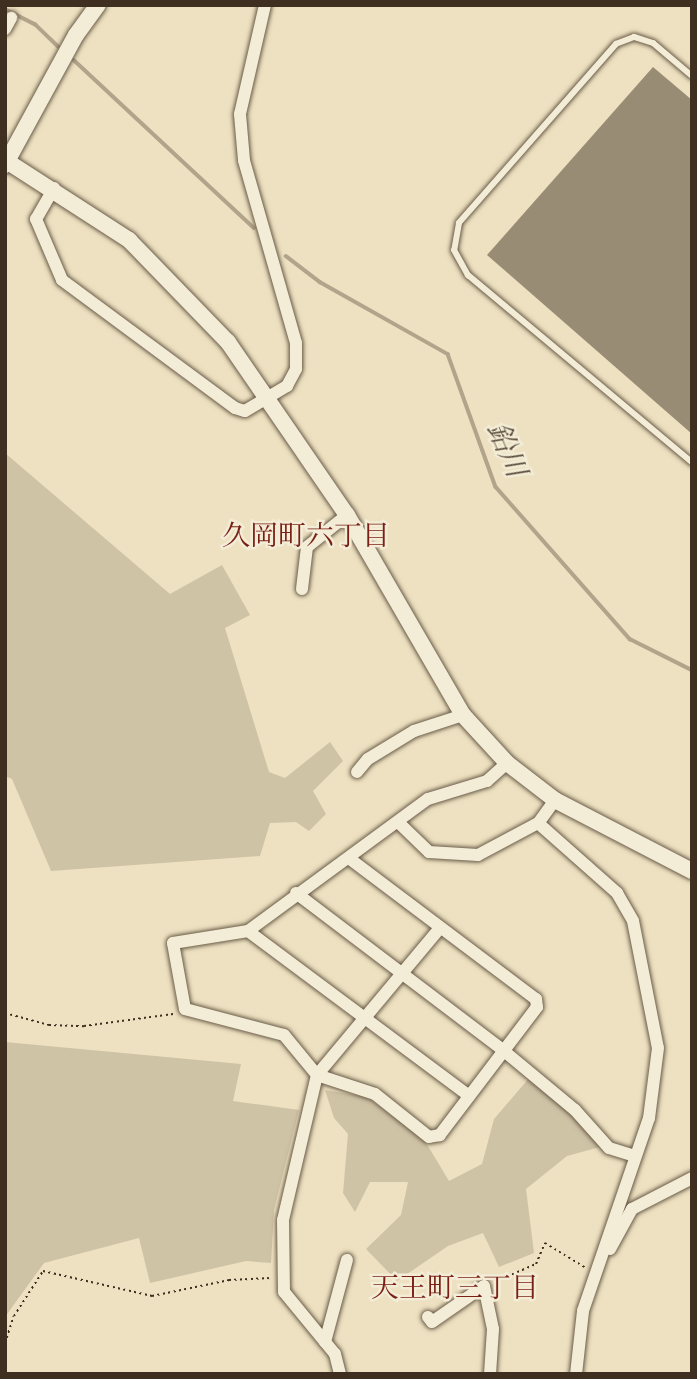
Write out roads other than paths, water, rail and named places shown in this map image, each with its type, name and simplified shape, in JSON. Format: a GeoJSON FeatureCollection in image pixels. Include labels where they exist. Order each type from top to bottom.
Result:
{"type":"FeatureCollection","features":[{"type":"Feature","properties":{"kind":"street"},"geometry":{"type":"LineString","coordinates":[[98,5],[6,162],[54,188],[128,240],[228,342],[269,397],[347,515],[463,715],[507,763],[555,800],[692,872]]}},
{"type":"Feature","properties":{"kind":"street"},"geometry":{"type":"LineString","coordinates":[[54,188],[36,219],[62,280],[235,408],[245,411],[287,386],[296,369],[296,343],[244,160],[240,114],[265,5]]}},
{"type":"Feature","properties":{"kind":"street"},"geometry":{"type":"LineString","coordinates":[[302,589],[307,547],[347,515]]}},
{"type":"Feature","properties":{"kind":"street"},"geometry":{"type":"LineString","coordinates":[[358,772],[368,759],[414,732],[463,715]]}},
{"type":"Feature","properties":{"kind":"street"},"geometry":{"type":"LineString","coordinates":[[350,859],[536,999],[537,1007],[440,1135],[429,1137],[375,1094],[317,1075],[284,1035],[191,1013],[178,982],[173,943],[247,931],[296,894],[350,859],[428,799],[487,781],[507,763]]}},
{"type":"Feature","properties":{"kind":"street"},"geometry":{"type":"LineString","coordinates":[[398,822],[429,852],[478,855],[538,823],[555,800]]}},
{"type":"Feature","properties":{"kind":"street"},"geometry":{"type":"LineString","coordinates":[[538,823],[617,893],[633,921],[658,1048],[654,1096],[603,1257]]}},
{"type":"Feature","properties":{"kind":"street"},"geometry":{"type":"LineString","coordinates":[[296,894],[504,1051],[575,1110],[609,1148],[635,1156]]}},
{"type":"Feature","properties":{"kind":"street"},"geometry":{"type":"LineString","coordinates":[[340,1374],[325,1342],[300,1318],[280,1280],[283,1220],[317,1075],[440,928]]}},
{"type":"Feature","properties":{"kind":"street"},"geometry":{"type":"LineString","coordinates":[[247,931],[469,1096]]}},
{"type":"Feature","properties":{"kind":"street"},"geometry":{"type":"LineString","coordinates":[[576,1374],[583,1311],[603,1257],[632,1209],[692,1178]]}},
{"type":"Feature","properties":{"kind":"street"},"geometry":{"type":"LineString","coordinates":[[325,1342],[347,1260]]}},
{"type":"Feature","properties":{"kind":"street"},"geometry":{"type":"LineString","coordinates":[[428,1317],[432,1322],[484,1286],[493,1329],[490,1374]]}},
{"type":"Feature","properties":{"kind":"lane"},"geometry":{"type":"LineString","coordinates":[[692,76],[653,43],[634,37],[616,44],[459,223],[454,250],[468,275],[692,463]]}},
{"type":"Feature","properties":{"kind":"waterway","name":"鉛川"},"geometry":{"type":"LineString","coordinates":[[5,9],[35,24],[58,46]]}},
{"type":"Feature","properties":{"kind":"waterway","name":"鉛川"},"geometry":{"type":"LineString","coordinates":[[74,60],[254,228]]}},
{"type":"Feature","properties":{"kind":"waterway","name":"鉛川"},"geometry":{"type":"LineString","coordinates":[[286,256],[320,282],[448,354],[496,487],[630,639],[692,670]]}},
{"type":"Feature","properties":{"kind":"district","name":"久岡町六丁目"},"geometry":{"type":"Point","coordinates":[306,537]}},
{"type":"Feature","properties":{"kind":"district","name":"天王町三丁目"},"geometry":{"type":"Point","coordinates":[455,1289]}}]}
